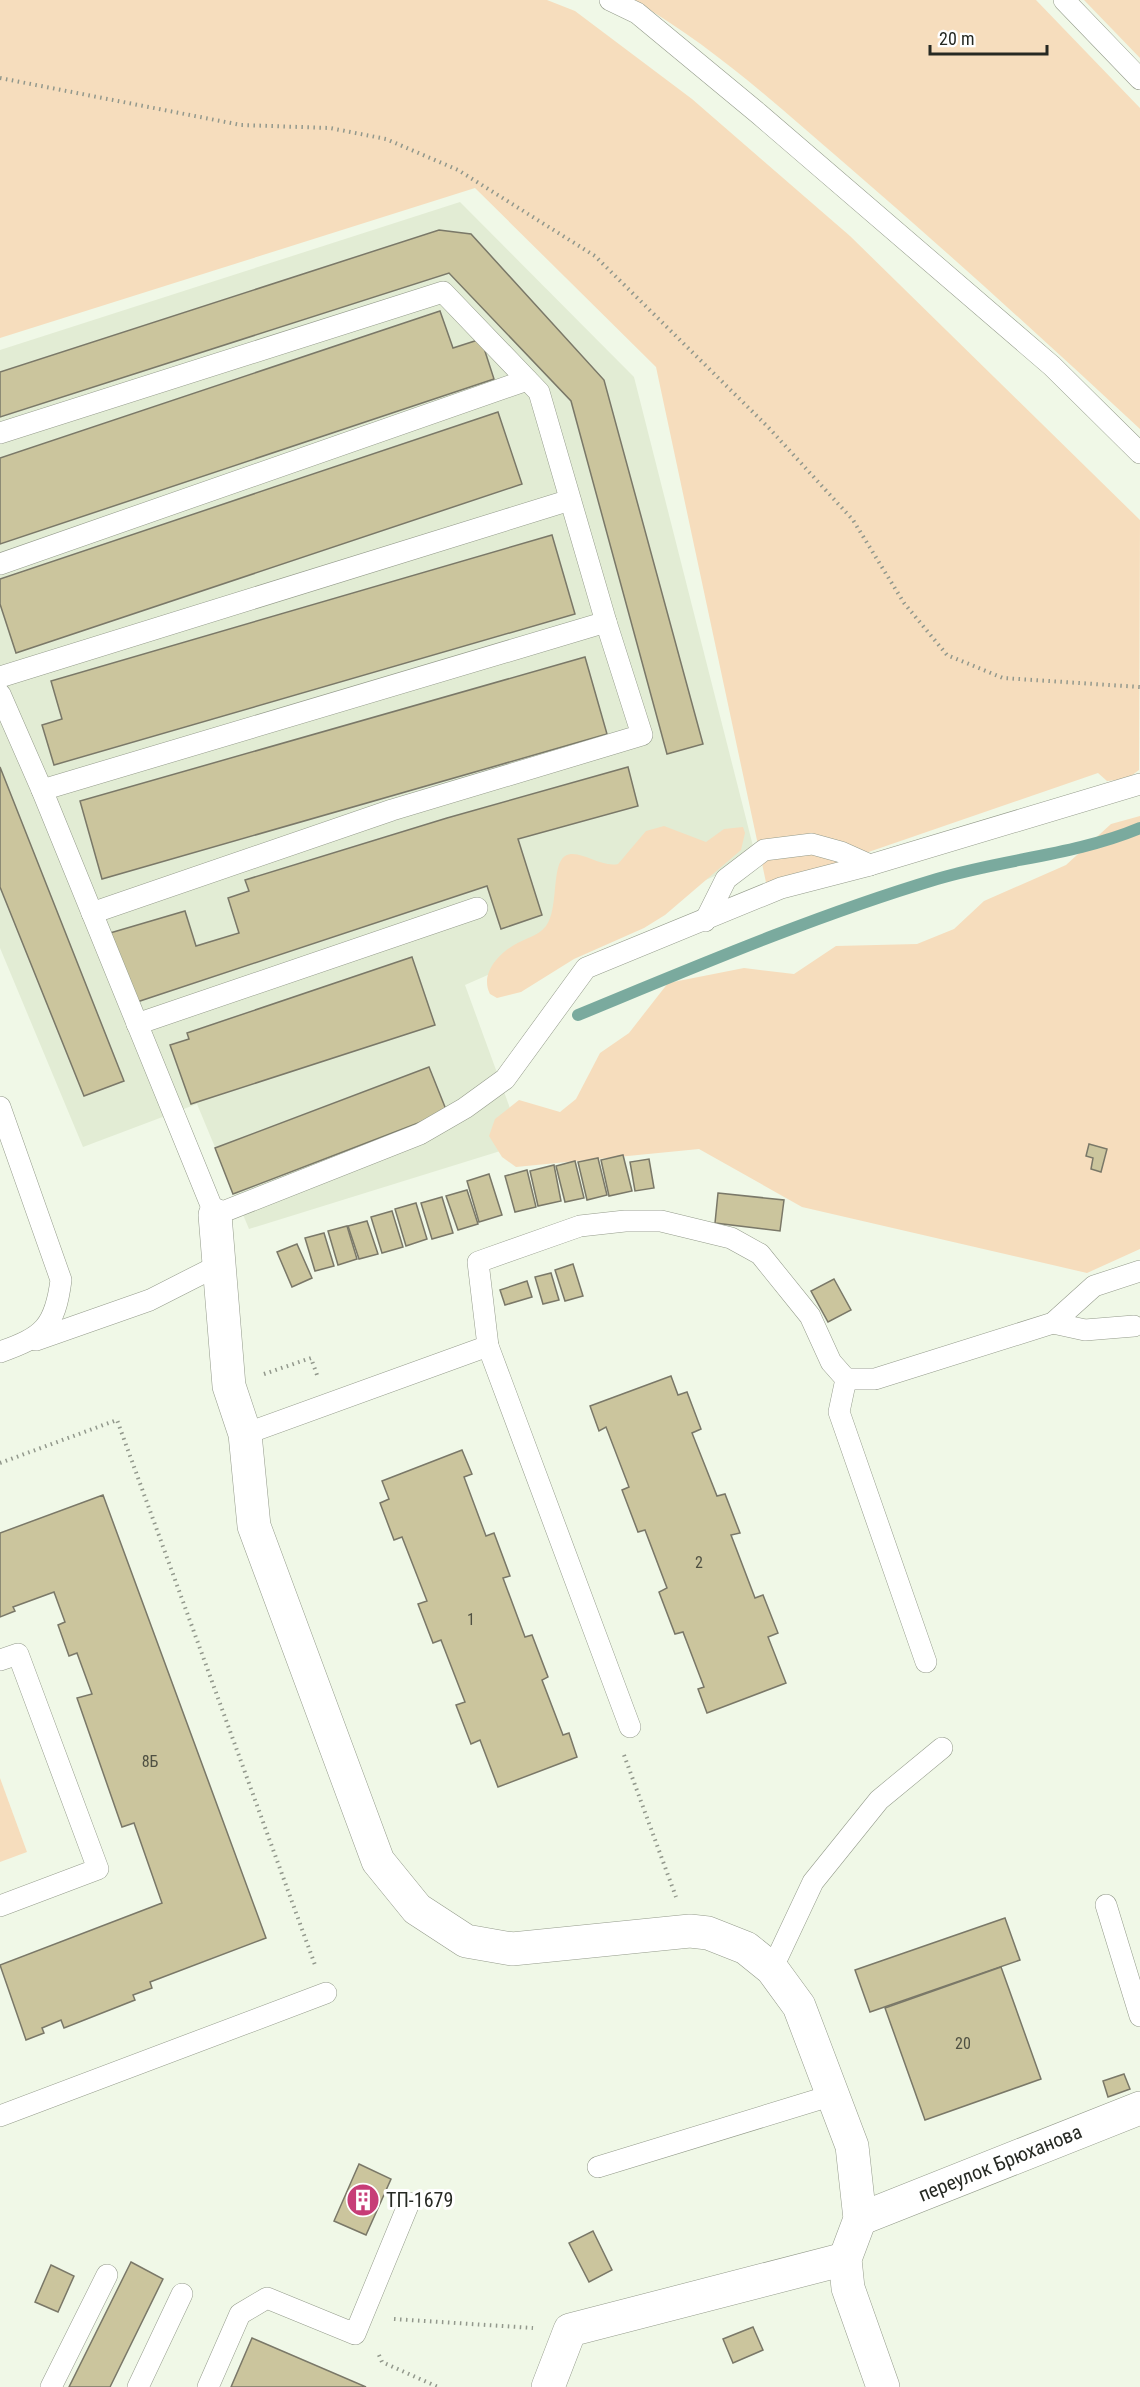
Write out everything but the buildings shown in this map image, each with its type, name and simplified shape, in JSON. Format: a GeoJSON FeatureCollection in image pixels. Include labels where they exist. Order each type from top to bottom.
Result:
{"type":"FeatureCollection","features":[{"type":"Feature","properties":{"kind":"street"},"geometry":{"type":"LineString","coordinates":[[215,1215],[229,1386],[245,1434],[254,1526],[378,1861],[417,1909],[466,1941],[512,1949],[690,1931],[708,1934],[746,1948],[772,1969],[799,2006],[852,2146],[860,2219],[845,2259],[848,2288],[883,2387]]}},
{"type":"Feature","properties":{"kind":"street","name":"переулок Брюханова"},"geometry":{"type":"LineString","coordinates":[[860,2219],[1140,2108]]}},
{"type":"Feature","properties":{"kind":"street"},"geometry":{"type":"LineString","coordinates":[[548,2387],[570,2330],[845,2259]]}},
{"type":"Feature","properties":{"kind":"lane"},"geometry":{"type":"LineString","coordinates":[[610,0],[636,13],[759,114],[1052,366],[1140,453]]}},
{"type":"Feature","properties":{"kind":"lane"},"geometry":{"type":"LineString","coordinates":[[1064,0],[1140,79]]}},
{"type":"Feature","properties":{"kind":"lane"},"geometry":{"type":"LineString","coordinates":[[0,433],[443,291],[539,392],[606,622],[642,735],[392,810],[92,913]]}},
{"type":"Feature","properties":{"kind":"lane"},"geometry":{"type":"LineString","coordinates":[[0,564],[527,380]]}},
{"type":"Feature","properties":{"kind":"lane"},"geometry":{"type":"LineString","coordinates":[[0,677],[570,500]]}},
{"type":"Feature","properties":{"kind":"lane"},"geometry":{"type":"LineString","coordinates":[[42,790],[606,622]]}},
{"type":"Feature","properties":{"kind":"lane"},"geometry":{"type":"LineString","coordinates":[[0,694],[42,790],[215,1215],[420,1134],[465,1108],[505,1078],[586,968],[782,888],[870,865],[1140,784]]}},
{"type":"Feature","properties":{"kind":"lane"},"geometry":{"type":"LineString","coordinates":[[705,921],[726,879],[764,850],[812,844],[841,852],[870,865]]}},
{"type":"Feature","properties":{"kind":"lane"},"geometry":{"type":"LineString","coordinates":[[137,1024],[477,908]]}},
{"type":"Feature","properties":{"kind":"lane"},"geometry":{"type":"LineString","coordinates":[[0,1107],[61,1281],[52,1319],[45,1331],[30,1342]]}},
{"type":"Feature","properties":{"kind":"lane"},"geometry":{"type":"LineString","coordinates":[[630,1727],[488,1346],[478,1262],[580,1226],[625,1221],[661,1221],[730,1238],[760,1254],[810,1316],[831,1362],[846,1378],[875,1379],[1053,1323],[1094,1286],[1140,1271]]}},
{"type":"Feature","properties":{"kind":"lane"},"geometry":{"type":"LineString","coordinates":[[0,1352],[150,1300],[219,1265]]}},
{"type":"Feature","properties":{"kind":"lane"},"geometry":{"type":"LineString","coordinates":[[1053,1323],[1086,1330],[1134,1326]]}},
{"type":"Feature","properties":{"kind":"lane"},"geometry":{"type":"LineString","coordinates":[[245,1434],[488,1346]]}},
{"type":"Feature","properties":{"kind":"lane"},"geometry":{"type":"LineString","coordinates":[[846,1378],[839,1412],[926,1662]]}},
{"type":"Feature","properties":{"kind":"lane"},"geometry":{"type":"LineString","coordinates":[[0,1660],[18,1654],[98,1869],[0,1906]]}},
{"type":"Feature","properties":{"kind":"lane"},"geometry":{"type":"LineString","coordinates":[[772,1969],[813,1882],[879,1800],[942,1748]]}},
{"type":"Feature","properties":{"kind":"lane"},"geometry":{"type":"LineString","coordinates":[[1107,1905],[1140,2016]]}},
{"type":"Feature","properties":{"kind":"lane"},"geometry":{"type":"LineString","coordinates":[[0,2116],[322,1984]]}},
{"type":"Feature","properties":{"kind":"lane"},"geometry":{"type":"LineString","coordinates":[[598,2167],[833,2095]]}},
{"type":"Feature","properties":{"kind":"lane"},"geometry":{"type":"LineString","coordinates":[[208,2387],[240,2314],[267,2298],[354,2334],[409,2203]]}},
{"type":"Feature","properties":{"kind":"lane"},"geometry":{"type":"LineString","coordinates":[[51,2387],[107,2275]]}},
{"type":"Feature","properties":{"kind":"lane"},"geometry":{"type":"LineString","coordinates":[[138,2387],[182,2294]]}},
{"type":"Feature","properties":{"kind":"path"},"geometry":{"type":"LineString","coordinates":[[0,78],[241,125],[341,130],[387,139],[458,170],[595,256],[768,427],[853,520],[904,603],[947,655],[1003,678],[1140,687]]}},
{"type":"Feature","properties":{"kind":"path"},"geometry":{"type":"LineString","coordinates":[[229,1386],[310,1358],[327,1404]]}},
{"type":"Feature","properties":{"kind":"path"},"geometry":{"type":"LineString","coordinates":[[0,1463],[117,1420],[322,1984]]}},
{"type":"Feature","properties":{"kind":"path"},"geometry":{"type":"LineString","coordinates":[[622,1749],[679,1906]]}},
{"type":"Feature","properties":{"kind":"path"},"geometry":{"type":"LineString","coordinates":[[377,2351],[382,2362],[438,2387]]}},
{"type":"Feature","properties":{"kind":"shaded area"},"geometry":{"type":"Polygon","coordinates":[[[0,0],[547,0],[575,11],[692,99],[850,236],[1140,520],[1139,770],[1127,779],[1107,781],[1098,773],[767,887],[656,367],[475,188],[0,338],[0,0]]]}},
{"type":"Feature","properties":{"kind":"shaded area"},"geometry":{"type":"Polygon","coordinates":[[[633,0],[1036,0],[1140,108],[1140,429],[955,260],[767,96],[689,36],[633,0]]]}},
{"type":"Feature","properties":{"kind":"shaded area"},"geometry":{"type":"Polygon","coordinates":[[[1084,0],[1140,0],[1140,58],[1084,0]]]}},
{"type":"Feature","properties":{"kind":"shaded area"},"geometry":{"type":"Polygon","coordinates":[[[460,202],[634,377],[756,858],[465,985],[523,1144],[249,1229],[197,1104],[83,1147],[0,948],[0,350],[460,202]]]}},
{"type":"Feature","properties":{"kind":"shaded area"},"geometry":{"type":"Polygon","coordinates":[[[1140,816],[1140,1249],[1087,1273],[802,1207],[699,1149],[516,1167],[502,1157],[489,1136],[495,1119],[519,1100],[560,1112],[576,1099],[600,1053],[629,1033],[668,983],[744,968],[794,974],[836,946],[917,944],[954,929],[984,901],[1066,865],[1111,824],[1140,816]]]}},
{"type":"Feature","properties":{"kind":"shaded area"},"geometry":{"type":"Polygon","coordinates":[[[664,826],[706,842],[724,829],[743,827],[745,833],[741,850],[665,915],[644,928],[574,959],[521,992],[497,998],[490,994],[487,980],[496,960],[508,949],[539,933],[546,926],[552,909],[558,868],[565,856],[577,854],[604,863],[618,864],[646,831],[664,826]]]}},
{"type":"Feature","properties":{"kind":"shaded area"},"geometry":{"type":"Polygon","coordinates":[[[0,1778],[27,1852],[0,1862],[0,1778]]]}},
{"type":"Feature","properties":{"kind":"waterway"},"geometry":{"type":"LineString","coordinates":[[578,1015],[756,942],[891,893],[962,872],[1091,845],[1140,828]]}},
{"type":"Feature","properties":{"kind":"place","name":"ТП-1679"},"geometry":{"type":"Point","coordinates":[363,2200]}}]}
